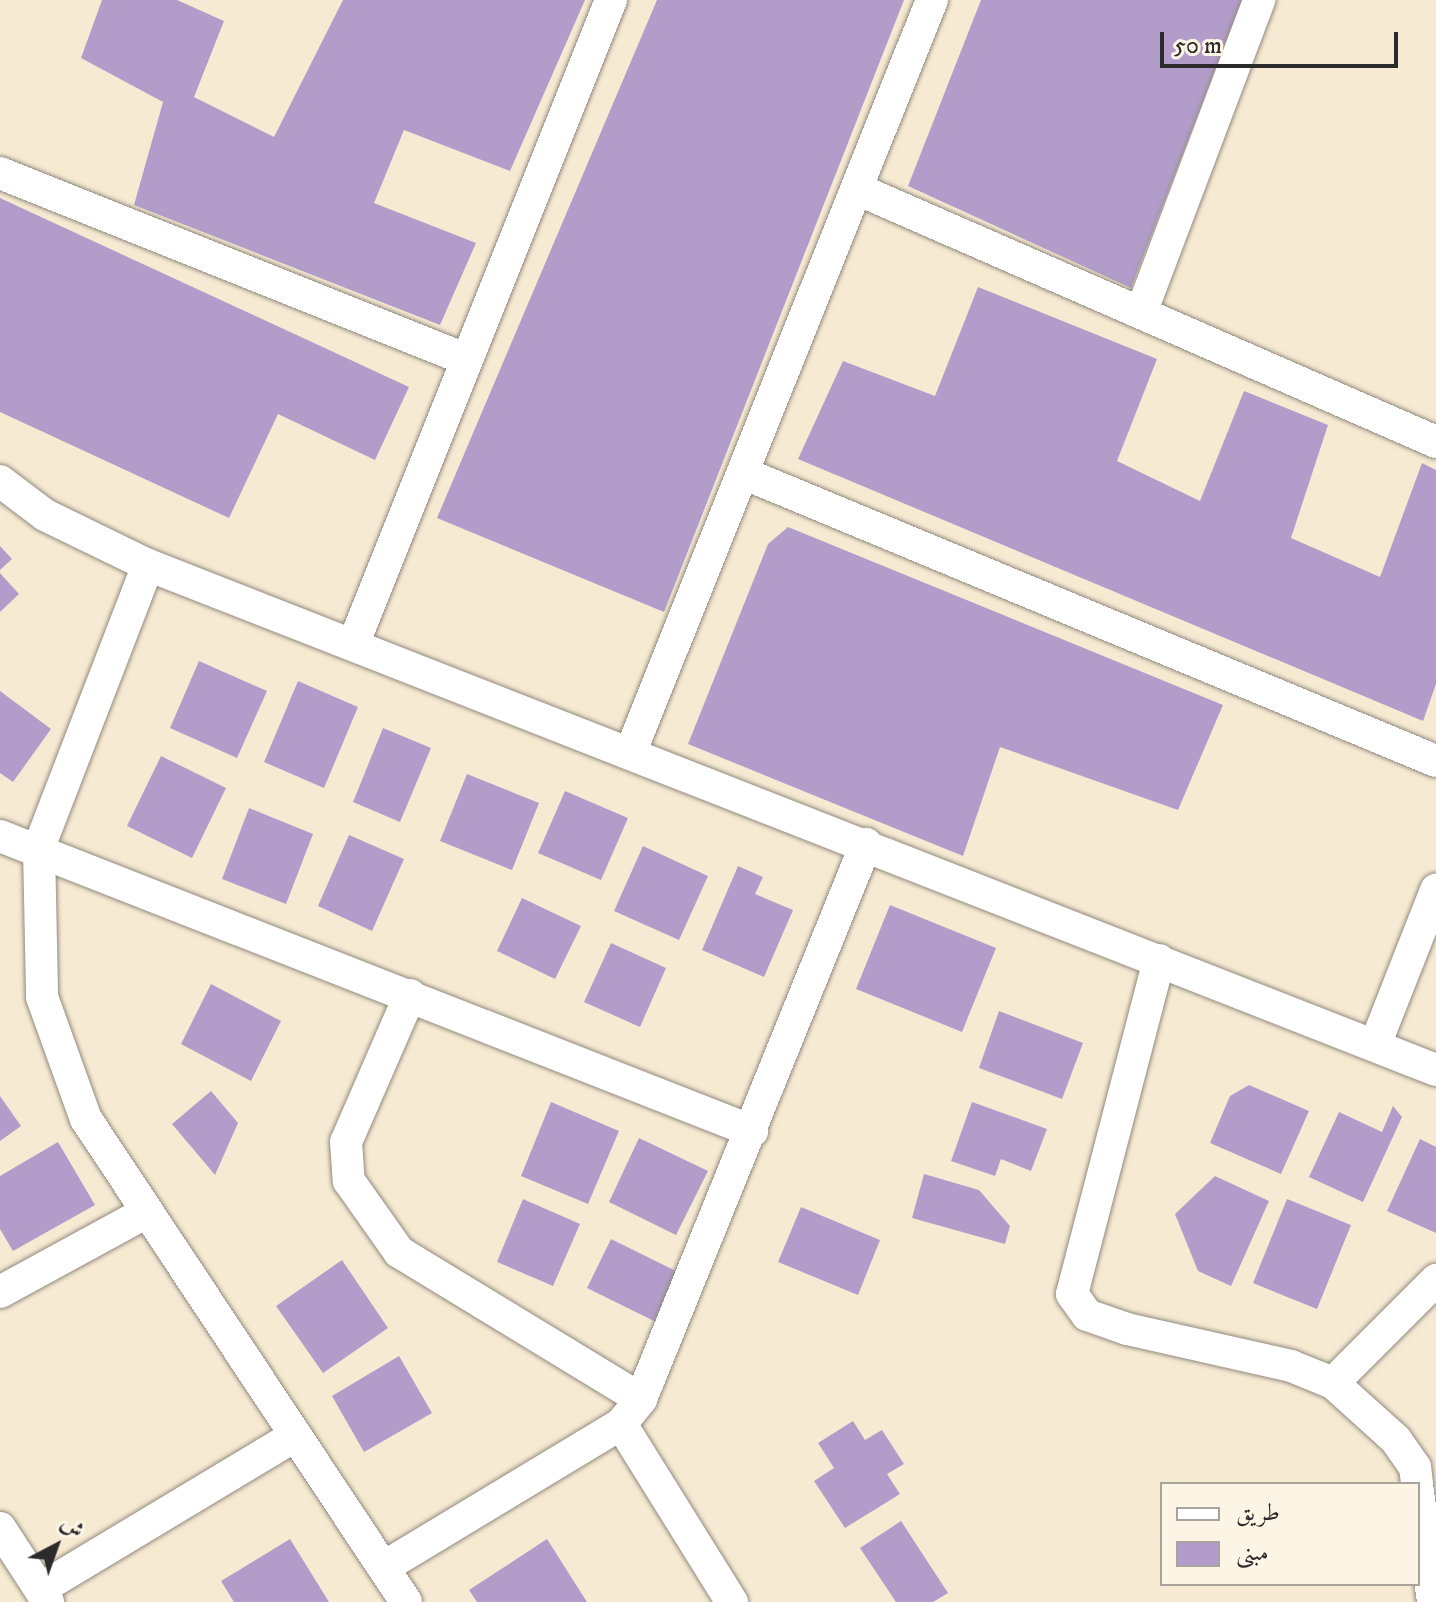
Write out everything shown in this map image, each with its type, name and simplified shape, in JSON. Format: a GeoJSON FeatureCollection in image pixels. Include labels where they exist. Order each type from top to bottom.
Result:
{"type":"FeatureCollection","features":[{"type":"Feature","properties":{"kind":"street"},"geometry":{"type":"LineString","coordinates":[[353,645],[611,0]]}},
{"type":"Feature","properties":{"kind":"street"},"geometry":{"type":"LineString","coordinates":[[631,751],[932,0]]}},
{"type":"Feature","properties":{"kind":"street"},"geometry":{"type":"LineString","coordinates":[[1141,313],[1259,0]]}},
{"type":"Feature","properties":{"kind":"street"},"geometry":{"type":"LineString","coordinates":[[0,173],[465,359]]}},
{"type":"Feature","properties":{"kind":"street"},"geometry":{"type":"LineString","coordinates":[[857,189],[1436,442]]}},
{"type":"Feature","properties":{"kind":"street"},"geometry":{"type":"LineString","coordinates":[[743,473],[1436,761]]}},
{"type":"Feature","properties":{"kind":"street"},"geometry":{"type":"LineString","coordinates":[[0,481],[45,515],[148,565],[631,751],[1436,1070]]}},
{"type":"Feature","properties":{"kind":"street"},"geometry":{"type":"LineString","coordinates":[[148,565],[39,848],[42,997],[86,1119],[406,1602]]}},
{"type":"Feature","properties":{"kind":"street"},"geometry":{"type":"LineString","coordinates":[[0,836],[39,848],[752,1131]]}},
{"type":"Feature","properties":{"kind":"street"},"geometry":{"type":"LineString","coordinates":[[384,1567],[621,1424],[641,1399],[866,844]]}},
{"type":"Feature","properties":{"kind":"street"},"geometry":{"type":"LineString","coordinates":[[1375,1045],[1436,890]]}},
{"type":"Feature","properties":{"kind":"street"},"geometry":{"type":"LineString","coordinates":[[1159,960],[1072,1294],[1087,1315],[1127,1329],[1291,1366],[1333,1383],[1396,1440],[1415,1467],[1417,1482]]}},
{"type":"Feature","properties":{"kind":"street"},"geometry":{"type":"LineString","coordinates":[[410,995],[346,1142],[349,1181],[399,1252],[641,1399]]}},
{"type":"Feature","properties":{"kind":"street"},"geometry":{"type":"LineString","coordinates":[[0,1292],[147,1212]]}},
{"type":"Feature","properties":{"kind":"street"},"geometry":{"type":"LineString","coordinates":[[1333,1383],[1436,1280]]}},
{"type":"Feature","properties":{"kind":"street"},"geometry":{"type":"LineString","coordinates":[[621,1424],[732,1602]]}},
{"type":"Feature","properties":{"kind":"street"},"geometry":{"type":"LineString","coordinates":[[0,1528],[44,1595],[295,1436]]}},
{"type":"Feature","properties":{"kind":"street"},"geometry":{"type":"LineString","coordinates":[[1420,1507],[1433,1602]]}},
{"type":"Feature","properties":{"kind":"building"},"geometry":{"type":"Polygon","coordinates":[[[102,0],[177,0],[224,21],[194,97],[274,137],[343,0],[585,0],[510,171],[404,130],[374,203],[476,243],[440,325],[134,205],[163,102],[81,58],[102,0]]]}},
{"type":"Feature","properties":{"kind":"building"},"geometry":{"type":"Polygon","coordinates":[[[657,0],[904,0],[664,612],[437,518],[657,0]]]}},
{"type":"Feature","properties":{"kind":"building"},"geometry":{"type":"Polygon","coordinates":[[[981,0],[1242,0],[1131,288],[908,186],[981,0]]]}},
{"type":"Feature","properties":{"kind":"building"},"geometry":{"type":"Polygon","coordinates":[[[0,198],[409,387],[375,460],[278,414],[229,518],[0,412],[0,198]]]}},
{"type":"Feature","properties":{"kind":"building"},"geometry":{"type":"Polygon","coordinates":[[[978,287],[1157,359],[1117,461],[1200,501],[1244,391],[1328,425],[1291,538],[1380,577],[1422,463],[1436,470],[1436,684],[1423,721],[798,459],[843,361],[935,396],[978,287]]]}},
{"type":"Feature","properties":{"kind":"building"},"geometry":{"type":"Polygon","coordinates":[[[788,527],[1223,705],[1178,810],[1000,747],[963,856],[688,744],[768,544],[788,527]]]}},
{"type":"Feature","properties":{"kind":"building"},"geometry":{"type":"Polygon","coordinates":[[[0,546],[12,559],[0,570],[0,546]]]}},
{"type":"Feature","properties":{"kind":"building"},"geometry":{"type":"Polygon","coordinates":[[[0,573],[19,594],[0,612],[0,573]]]}},
{"type":"Feature","properties":{"kind":"building"},"geometry":{"type":"Polygon","coordinates":[[[199,661],[267,691],[237,758],[170,728],[199,661]]]}},
{"type":"Feature","properties":{"kind":"building"},"geometry":{"type":"Polygon","coordinates":[[[298,681],[358,707],[324,788],[264,762],[298,681]]]}},
{"type":"Feature","properties":{"kind":"building"},"geometry":{"type":"Polygon","coordinates":[[[0,691],[51,729],[13,782],[0,773],[0,691]]]}},
{"type":"Feature","properties":{"kind":"building"},"geometry":{"type":"Polygon","coordinates":[[[383,728],[431,748],[400,822],[353,802],[383,728]]]}},
{"type":"Feature","properties":{"kind":"building"},"geometry":{"type":"Polygon","coordinates":[[[161,756],[226,788],[192,858],[127,826],[161,756]]]}},
{"type":"Feature","properties":{"kind":"building"},"geometry":{"type":"Polygon","coordinates":[[[467,774],[539,803],[512,870],[440,841],[467,774]]]}},
{"type":"Feature","properties":{"kind":"building"},"geometry":{"type":"Polygon","coordinates":[[[565,791],[628,818],[601,880],[538,853],[565,791]]]}},
{"type":"Feature","properties":{"kind":"building"},"geometry":{"type":"Polygon","coordinates":[[[249,808],[313,834],[286,904],[222,879],[249,808]]]}},
{"type":"Feature","properties":{"kind":"building"},"geometry":{"type":"Polygon","coordinates":[[[349,835],[404,859],[372,931],[318,906],[349,835]]]}},
{"type":"Feature","properties":{"kind":"building"},"geometry":{"type":"Polygon","coordinates":[[[643,846],[708,876],[679,940],[614,911],[643,846]]]}},
{"type":"Feature","properties":{"kind":"building"},"geometry":{"type":"Polygon","coordinates":[[[738,866],[763,877],[755,894],[793,910],[764,977],[702,950],[738,866]]]}},
{"type":"Feature","properties":{"kind":"building"},"geometry":{"type":"Polygon","coordinates":[[[522,898],[581,926],[555,979],[497,951],[522,898]]]}},
{"type":"Feature","properties":{"kind":"building"},"geometry":{"type":"Polygon","coordinates":[[[890,905],[996,948],[962,1032],[856,989],[890,905]]]}},
{"type":"Feature","properties":{"kind":"building"},"geometry":{"type":"Polygon","coordinates":[[[611,943],[666,968],[640,1027],[584,1002],[611,943]]]}},
{"type":"Feature","properties":{"kind":"building"},"geometry":{"type":"Polygon","coordinates":[[[211,984],[281,1021],[251,1081],[181,1044],[211,984]]]}},
{"type":"Feature","properties":{"kind":"building"},"geometry":{"type":"Polygon","coordinates":[[[999,1011],[1083,1043],[1062,1099],[979,1068],[999,1011]]]}},
{"type":"Feature","properties":{"kind":"building"},"geometry":{"type":"Polygon","coordinates":[[[1249,1085],[1309,1111],[1281,1174],[1210,1143],[1230,1096],[1249,1085]]]}},
{"type":"Feature","properties":{"kind":"building"},"geometry":{"type":"Polygon","coordinates":[[[211,1091],[238,1123],[215,1175],[172,1124],[211,1091]]]}},
{"type":"Feature","properties":{"kind":"building"},"geometry":{"type":"Polygon","coordinates":[[[0,1096],[21,1126],[0,1141],[0,1096]]]}},
{"type":"Feature","properties":{"kind":"building"},"geometry":{"type":"Polygon","coordinates":[[[551,1102],[619,1131],[588,1204],[521,1176],[551,1102]]]}},
{"type":"Feature","properties":{"kind":"building"},"geometry":{"type":"Polygon","coordinates":[[[972,1102],[1047,1129],[1031,1171],[1001,1159],[995,1176],[951,1161],[972,1102]]]}},
{"type":"Feature","properties":{"kind":"building"},"geometry":{"type":"Polygon","coordinates":[[[1393,1106],[1402,1117],[1363,1202],[1309,1177],[1339,1112],[1382,1132],[1393,1106]]]}},
{"type":"Feature","properties":{"kind":"building"},"geometry":{"type":"Polygon","coordinates":[[[639,1138],[708,1171],[676,1235],[609,1202],[639,1138]]]}},
{"type":"Feature","properties":{"kind":"building"},"geometry":{"type":"Polygon","coordinates":[[[1420,1139],[1436,1147],[1436,1233],[1387,1211],[1420,1139]]]}},
{"type":"Feature","properties":{"kind":"building"},"geometry":{"type":"Polygon","coordinates":[[[58,1142],[95,1205],[13,1251],[0,1229],[0,1176],[58,1142]]]}},
{"type":"Feature","properties":{"kind":"building"},"geometry":{"type":"Polygon","coordinates":[[[924,1174],[979,1190],[1010,1226],[1005,1244],[912,1218],[924,1174]]]}},
{"type":"Feature","properties":{"kind":"building"},"geometry":{"type":"Polygon","coordinates":[[[1215,1176],[1269,1201],[1231,1286],[1198,1271],[1175,1214],[1215,1176]]]}},
{"type":"Feature","properties":{"kind":"building"},"geometry":{"type":"Polygon","coordinates":[[[523,1199],[580,1224],[553,1286],[497,1262],[523,1199]]]}},
{"type":"Feature","properties":{"kind":"building"},"geometry":{"type":"Polygon","coordinates":[[[1287,1199],[1351,1225],[1317,1309],[1253,1283],[1287,1199]]]}},
{"type":"Feature","properties":{"kind":"building"},"geometry":{"type":"Polygon","coordinates":[[[801,1207],[880,1240],[858,1295],[778,1262],[801,1207]]]}},
{"type":"Feature","properties":{"kind":"building"},"geometry":{"type":"Polygon","coordinates":[[[611,1239],[680,1273],[656,1322],[587,1288],[611,1239]]]}},
{"type":"Feature","properties":{"kind":"building"},"geometry":{"type":"Polygon","coordinates":[[[342,1260],[388,1328],[323,1373],[276,1306],[342,1260]]]}},
{"type":"Feature","properties":{"kind":"building"},"geometry":{"type":"Polygon","coordinates":[[[399,1356],[432,1413],[364,1452],[332,1396],[399,1356]]]}},
{"type":"Feature","properties":{"kind":"building"},"geometry":{"type":"Polygon","coordinates":[[[853,1421],[865,1440],[882,1430],[904,1464],[887,1474],[900,1494],[845,1528],[814,1481],[834,1468],[818,1443],[853,1421]]]}},
{"type":"Feature","properties":{"kind":"building"},"geometry":{"type":"Polygon","coordinates":[[[901,1521],[948,1593],[933,1602],[896,1602],[860,1548],[901,1521]]]}},
{"type":"Feature","properties":{"kind":"building"},"geometry":{"type":"Polygon","coordinates":[[[290,1539],[329,1602],[234,1602],[221,1581],[290,1539]]]}},
{"type":"Feature","properties":{"kind":"building"},"geometry":{"type":"Polygon","coordinates":[[[547,1539],[587,1602],[477,1602],[469,1590],[547,1539]]]}}]}
